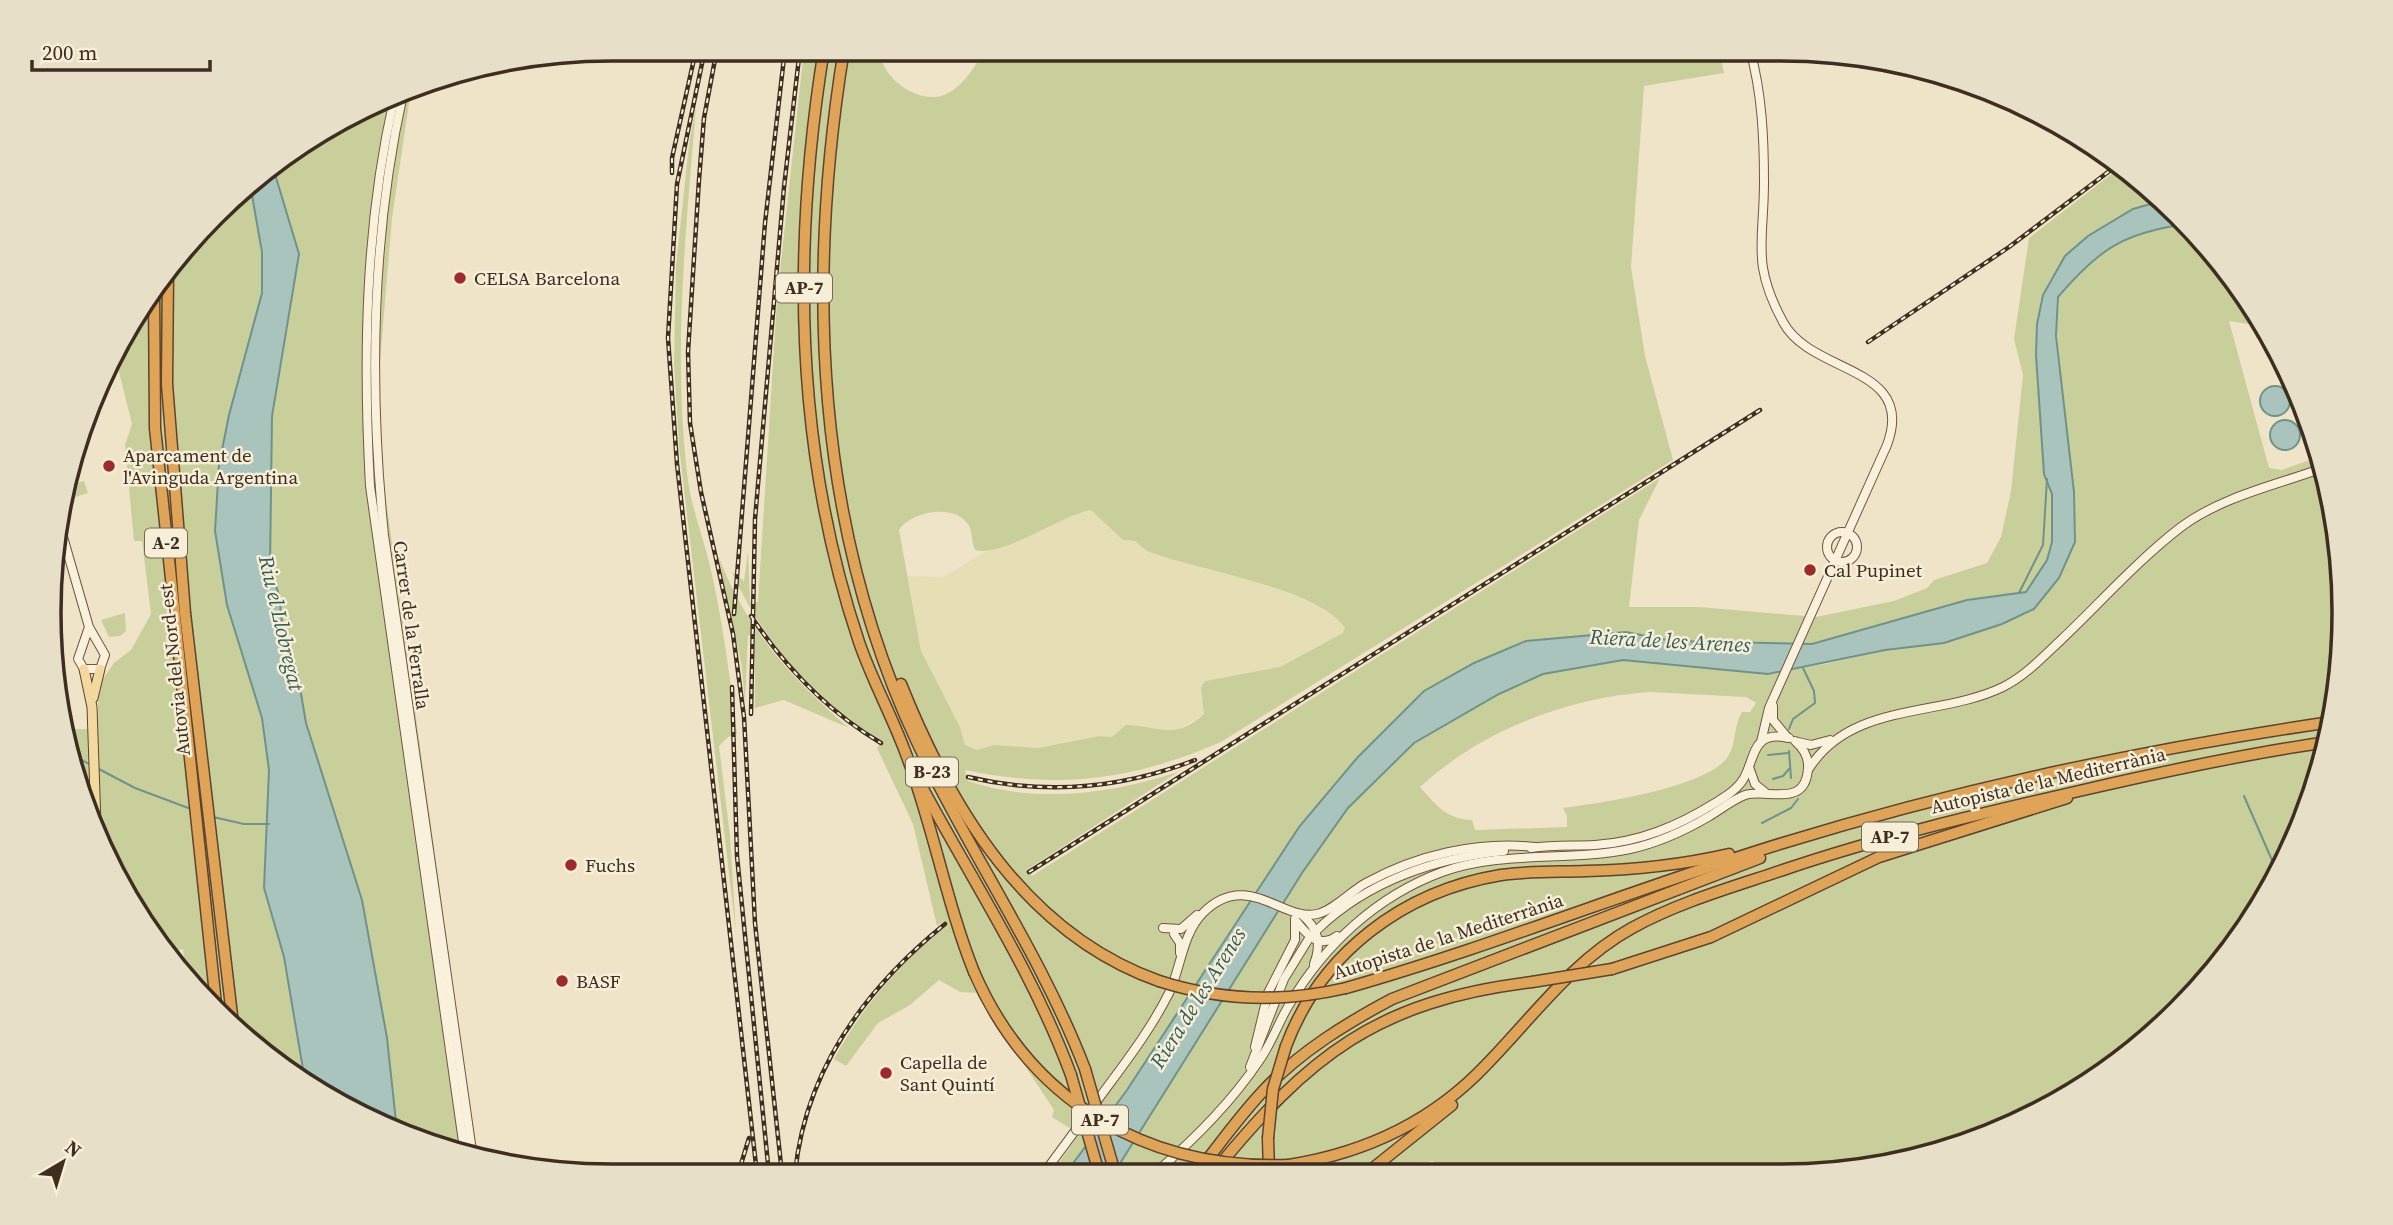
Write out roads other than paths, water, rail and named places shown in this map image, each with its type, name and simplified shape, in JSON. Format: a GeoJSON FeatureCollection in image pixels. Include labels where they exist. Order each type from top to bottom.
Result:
{"type":"FeatureCollection","features":[{"type":"Feature","properties":{"kind":"highway","name":"Autopista de la Mediterrània"},"geometry":{"type":"LineString","coordinates":[[822,61],[805,228],[804,323],[810,408],[823,498],[841,578],[860,642],[906,754],[974,972],[993,1011],[1026,1058],[1068,1098],[1104,1123],[1154,1147],[1204,1161],[1229,1164]]}},
{"type":"Feature","properties":{"kind":"highway","name":"AP-7"},"geometry":{"type":"LineString","coordinates":[[835,453],[823,346],[824,227],[831,136],[842,61]]}},
{"type":"Feature","properties":{"kind":"highway","name":"Autovia del Nord-est"},"geometry":{"type":"LineString","coordinates":[[168,287],[168,413],[185,613],[232,1010]]}},
{"type":"Feature","properties":{"kind":"highway","name":"Autovia del Nord-est"},"geometry":{"type":"LineString","coordinates":[[154,306],[155,428],[215,993]]}},
{"type":"Feature","properties":{"kind":"highway","name":"Autopista de la Mediterrània"},"geometry":{"type":"LineString","coordinates":[[835,453],[860,561],[886,647],[916,719],[972,825],[1014,883],[1048,916],[1100,954],[1158,981],[1200,993],[1252,999],[1301,997],[1346,988],[1488,945],[1702,869],[1802,837],[1928,802],[2123,757],[2320,724]]}},
{"type":"Feature","properties":{"kind":"highway","name":"B-23"},"geometry":{"type":"LineString","coordinates":[[835,453],[840,502],[856,571],[897,694],[943,794],[1046,978],[1085,1069],[1112,1164]]}},
{"type":"Feature","properties":{"kind":"highway","name":"Autopista de la Mediterrània"},"geometry":{"type":"LineString","coordinates":[[1293,1164],[1357,1149],[1401,1130],[1435,1109],[1480,1072],[1555,987],[1630,929],[1705,897],[1814,860],[1948,821],[2206,762],[2316,744]]}},
{"type":"Feature","properties":{"kind":"highway","name":"B-23"},"geometry":{"type":"LineString","coordinates":[[906,754],[1048,1016],[1071,1075],[1096,1164]]}},
{"type":"Feature","properties":{"kind":"highway"},"geometry":{"type":"LineString","coordinates":[[1221,1164],[1281,1094],[1315,1063],[1359,1034],[1398,1014],[1484,989],[1612,969],[1670,953],[1711,937],[1879,857],[1990,820],[2052,805],[2079,791]]}},
{"type":"Feature","properties":{"kind":"highway"},"geometry":{"type":"LineString","coordinates":[[1204,1164],[1266,1089],[1311,1049],[1357,1018],[1392,999],[1790,848],[1815,834]]}},
{"type":"Feature","properties":{"kind":"highway"},"geometry":{"type":"LineString","coordinates":[[1269,1164],[1268,1138],[1273,1089],[1286,1046],[1309,999],[1334,964],[1381,922],[1430,895],[1464,883],[1501,875],[1661,867],[1727,854],[1785,836],[1802,837]]}},
{"type":"Feature","properties":{"kind":"highway"},"geometry":{"type":"LineString","coordinates":[[1377,1164],[1479,1082],[1572,974]]}},
{"type":"Feature","properties":{"kind":"main road"},"geometry":{"type":"LineString","coordinates":[[92,707],[100,668]]}},
{"type":"Feature","properties":{"kind":"main road"},"geometry":{"type":"LineString","coordinates":[[84,669],[92,707],[95,801]]}},
{"type":"Feature","properties":{"kind":"street"},"geometry":{"type":"LineString","coordinates":[[1295,916],[1322,912],[1376,878],[1433,856],[1478,848],[1606,844],[1665,830],[1732,792],[1743,779],[1749,760],[1761,742],[1774,698],[1890,436],[1892,407],[1883,391],[1874,383],[1809,350],[1793,337],[1771,294],[1760,258],[1764,180],[1759,99],[1752,61]]}},
{"type":"Feature","properties":{"kind":"street","name":"Carrer de la Ferralla"},"geometry":{"type":"LineString","coordinates":[[401,103],[383,204],[374,390],[377,463],[385,548],[471,1145]]}},
{"type":"Feature","properties":{"kind":"street","name":"Carrer de la Ferralla"},"geometry":{"type":"LineString","coordinates":[[392,107],[380,169],[367,302],[365,391],[370,486],[463,1143]]}},
{"type":"Feature","properties":{"kind":"street"},"geometry":{"type":"LineString","coordinates":[[1761,742],[1772,737],[1811,745],[1836,739],[1887,715],[1973,699],[2005,686],[2035,664],[2183,526],[2221,505],[2313,472]]}},
{"type":"Feature","properties":{"kind":"street"},"geometry":{"type":"LineString","coordinates":[[1833,534],[1847,534],[1859,546],[1857,554],[1851,560],[1836,559],[1829,554],[1826,543],[1833,534]]}},
{"type":"Feature","properties":{"kind":"street"},"geometry":{"type":"LineString","coordinates":[[65,545],[89,627],[105,655],[100,668],[84,669],[78,659],[89,627]]}},
{"type":"Feature","properties":{"kind":"street"},"geometry":{"type":"LineString","coordinates":[[83,647],[98,645]]}},
{"type":"Feature","properties":{"kind":"street"},"geometry":{"type":"LineString","coordinates":[[1774,698],[1773,720],[1806,753],[1808,770]]}},
{"type":"Feature","properties":{"kind":"street"},"geometry":{"type":"LineString","coordinates":[[1319,941],[1331,940],[1403,890],[1463,865],[1502,858],[1597,853],[1640,846],[1680,832],[1744,796],[1793,792],[1802,784],[1822,750],[1836,739]]}},
{"type":"Feature","properties":{"kind":"street"},"geometry":{"type":"LineString","coordinates":[[1749,760],[1752,780],[1769,794]]}},
{"type":"Feature","properties":{"kind":"street"},"geometry":{"type":"LineString","coordinates":[[1318,929],[1363,896],[1420,868],[1454,858],[1535,847]]}},
{"type":"Feature","properties":{"kind":"street"},"geometry":{"type":"LineString","coordinates":[[1189,934],[1182,937],[1163,928],[1183,928],[1212,905],[1236,897],[1258,897],[1280,904],[1312,925],[1319,941],[1312,970]]}},
{"type":"Feature","properties":{"kind":"street"},"geometry":{"type":"LineString","coordinates":[[1051,1164],[1141,1040],[1170,990],[1189,934],[1198,919],[1212,905]]}},
{"type":"Feature","properties":{"kind":"street"},"geometry":{"type":"LineString","coordinates":[[1250,1067],[1268,993],[1297,936],[1295,916]]}},
{"type":"Feature","properties":{"kind":"street"},"geometry":{"type":"LineString","coordinates":[[1166,1164],[1200,1134],[1261,1059],[1287,1008],[1312,970],[1351,927]]}},
{"type":"Feature","properties":{"kind":"street"},"geometry":{"type":"LineString","coordinates":[[1174,934],[1180,943],[1180,965]]}},
{"type":"Feature","properties":{"kind":"street"},"geometry":{"type":"LineString","coordinates":[[1231,1097],[1250,1067],[1284,979],[1308,940]]}},
{"type":"Feature","properties":{"kind":"water","name":"Riu el Llobregat"},"geometry":{"type":"Polygon","coordinates":[[[276,176],[299,254],[272,416],[270,568],[298,676],[306,723],[362,900],[387,1038],[396,1119],[337,1090],[303,1069],[284,957],[264,888],[269,770],[262,718],[227,605],[215,531],[219,465],[229,415],[262,293],[262,252],[252,196],[276,176]]]}},
{"type":"Feature","properties":{"kind":"water"},"geometry":{"type":"Polygon","coordinates":[[[2150,204],[2173,226],[2145,232],[2114,246],[2086,267],[2058,297],[2056,336],[2074,492],[2075,542],[2059,578],[2034,609],[2002,624],[1944,643],[1885,650],[1768,674],[1623,660],[1543,674],[1499,694],[1414,743],[1348,808],[1302,873],[1120,1164],[1073,1164],[1127,1090],[1299,827],[1357,758],[1424,691],[1474,663],[1526,641],[1626,632],[1672,641],[1812,644],[1967,600],[2026,592],[2047,560],[2052,542],[2052,494],[2044,474],[2036,355],[2037,324],[2043,295],[2065,256],[2088,236],[2133,209],[2150,204]]]}},
{"type":"Feature","properties":{"kind":"water"},"geometry":{"type":"Polygon","coordinates":[[[2269,387],[2281,387],[2290,402],[2289,407],[2281,415],[2269,415],[2261,407],[2261,395],[2269,387]]]}},
{"type":"Feature","properties":{"kind":"water"},"geometry":{"type":"Polygon","coordinates":[[[2285,420],[2296,424],[2300,435],[2296,446],[2285,450],[2274,446],[2270,435],[2274,424],[2285,420]]]}},
{"type":"Feature","properties":{"kind":"waterway","name":"Riera de les Arenes"},"geometry":{"type":"LineString","coordinates":[[2019,593],[2043,545],[2047,479]]}},
{"type":"Feature","properties":{"kind":"waterway"},"geometry":{"type":"LineString","coordinates":[[1789,729],[1793,719],[1815,703],[1814,691],[1803,668]]}},
{"type":"Feature","properties":{"kind":"waterway"},"geometry":{"type":"LineString","coordinates":[[1789,751],[1791,778]]}},
{"type":"Feature","properties":{"kind":"waterway"},"geometry":{"type":"LineString","coordinates":[[1768,755],[1788,753]]}},
{"type":"Feature","properties":{"kind":"waterway"},"geometry":{"type":"LineString","coordinates":[[81,760],[89,764]]}},
{"type":"Feature","properties":{"kind":"waterway"},"geometry":{"type":"LineString","coordinates":[[97,768],[135,788],[191,809]]}},
{"type":"Feature","properties":{"kind":"waterway"},"geometry":{"type":"LineString","coordinates":[[1773,779],[1783,776],[1789,769]]}},
{"type":"Feature","properties":{"kind":"waterway"},"geometry":{"type":"LineString","coordinates":[[2244,796],[2272,861]]}},
{"type":"Feature","properties":{"kind":"waterway"},"geometry":{"type":"LineString","coordinates":[[1762,823],[1791,808],[1798,799]]}},
{"type":"Feature","properties":{"kind":"waterway"},"geometry":{"type":"LineString","coordinates":[[213,817],[244,824],[269,824]]}},
{"type":"Feature","properties":{"kind":"railway"},"geometry":{"type":"LineString","coordinates":[[672,173],[672,158],[694,61]]}},
{"type":"Feature","properties":{"kind":"railway"},"geometry":{"type":"LineString","coordinates":[[703,61],[677,184],[668,338],[677,464],[756,1164]]}},
{"type":"Feature","properties":{"kind":"railway"},"geometry":{"type":"LineString","coordinates":[[715,61],[704,118],[699,180],[688,352],[690,423],[701,492],[733,634],[744,717],[755,923],[781,1164]]}},
{"type":"Feature","properties":{"kind":"railway"},"geometry":{"type":"LineString","coordinates":[[734,614],[765,223],[784,61]]}},
{"type":"Feature","properties":{"kind":"railway"},"geometry":{"type":"LineString","coordinates":[[751,714],[755,519],[784,187],[799,61]]}},
{"type":"Feature","properties":{"kind":"railway"},"geometry":{"type":"LineString","coordinates":[[1868,342],[2009,247],[2110,171]]}},
{"type":"Feature","properties":{"kind":"railway"},"geometry":{"type":"LineString","coordinates":[[1029,872],[1760,410]]}},
{"type":"Feature","properties":{"kind":"railway"},"geometry":{"type":"LineString","coordinates":[[751,616],[778,653],[809,687],[843,717],[881,743]]}},
{"type":"Feature","properties":{"kind":"railway"},"geometry":{"type":"LineString","coordinates":[[732,687],[737,856],[768,1164]]}},
{"type":"Feature","properties":{"kind":"railway"},"geometry":{"type":"LineString","coordinates":[[968,777],[1025,786],[1082,786],[1139,777],[1195,760]]}},
{"type":"Feature","properties":{"kind":"railway"},"geometry":{"type":"LineString","coordinates":[[797,1164],[801,1136],[812,1100],[826,1066],[844,1034],[890,975],[945,924]]}},
{"type":"Feature","properties":{"kind":"railway"},"geometry":{"type":"LineString","coordinates":[[741,1164],[749,1138]]}},
{"type":"Feature","properties":{"kind":"place","name":"CELSA Barcelona"},"geometry":{"type":"Point","coordinates":[460,278]}},
{"type":"Feature","properties":{"kind":"place","name":"Aparcament de l'Avinguda Argentina"},"geometry":{"type":"Point","coordinates":[109,466]}},
{"type":"Feature","properties":{"kind":"place","name":"Cal Pupinet"},"geometry":{"type":"Point","coordinates":[1810,570]}},
{"type":"Feature","properties":{"kind":"place","name":"Fuchs"},"geometry":{"type":"Point","coordinates":[571,865]}},
{"type":"Feature","properties":{"kind":"place","name":"BASF"},"geometry":{"type":"Point","coordinates":[562,981]}},
{"type":"Feature","properties":{"kind":"place","name":"Capella de Sant Quintí"},"geometry":{"type":"Point","coordinates":[886,1073]}}]}
